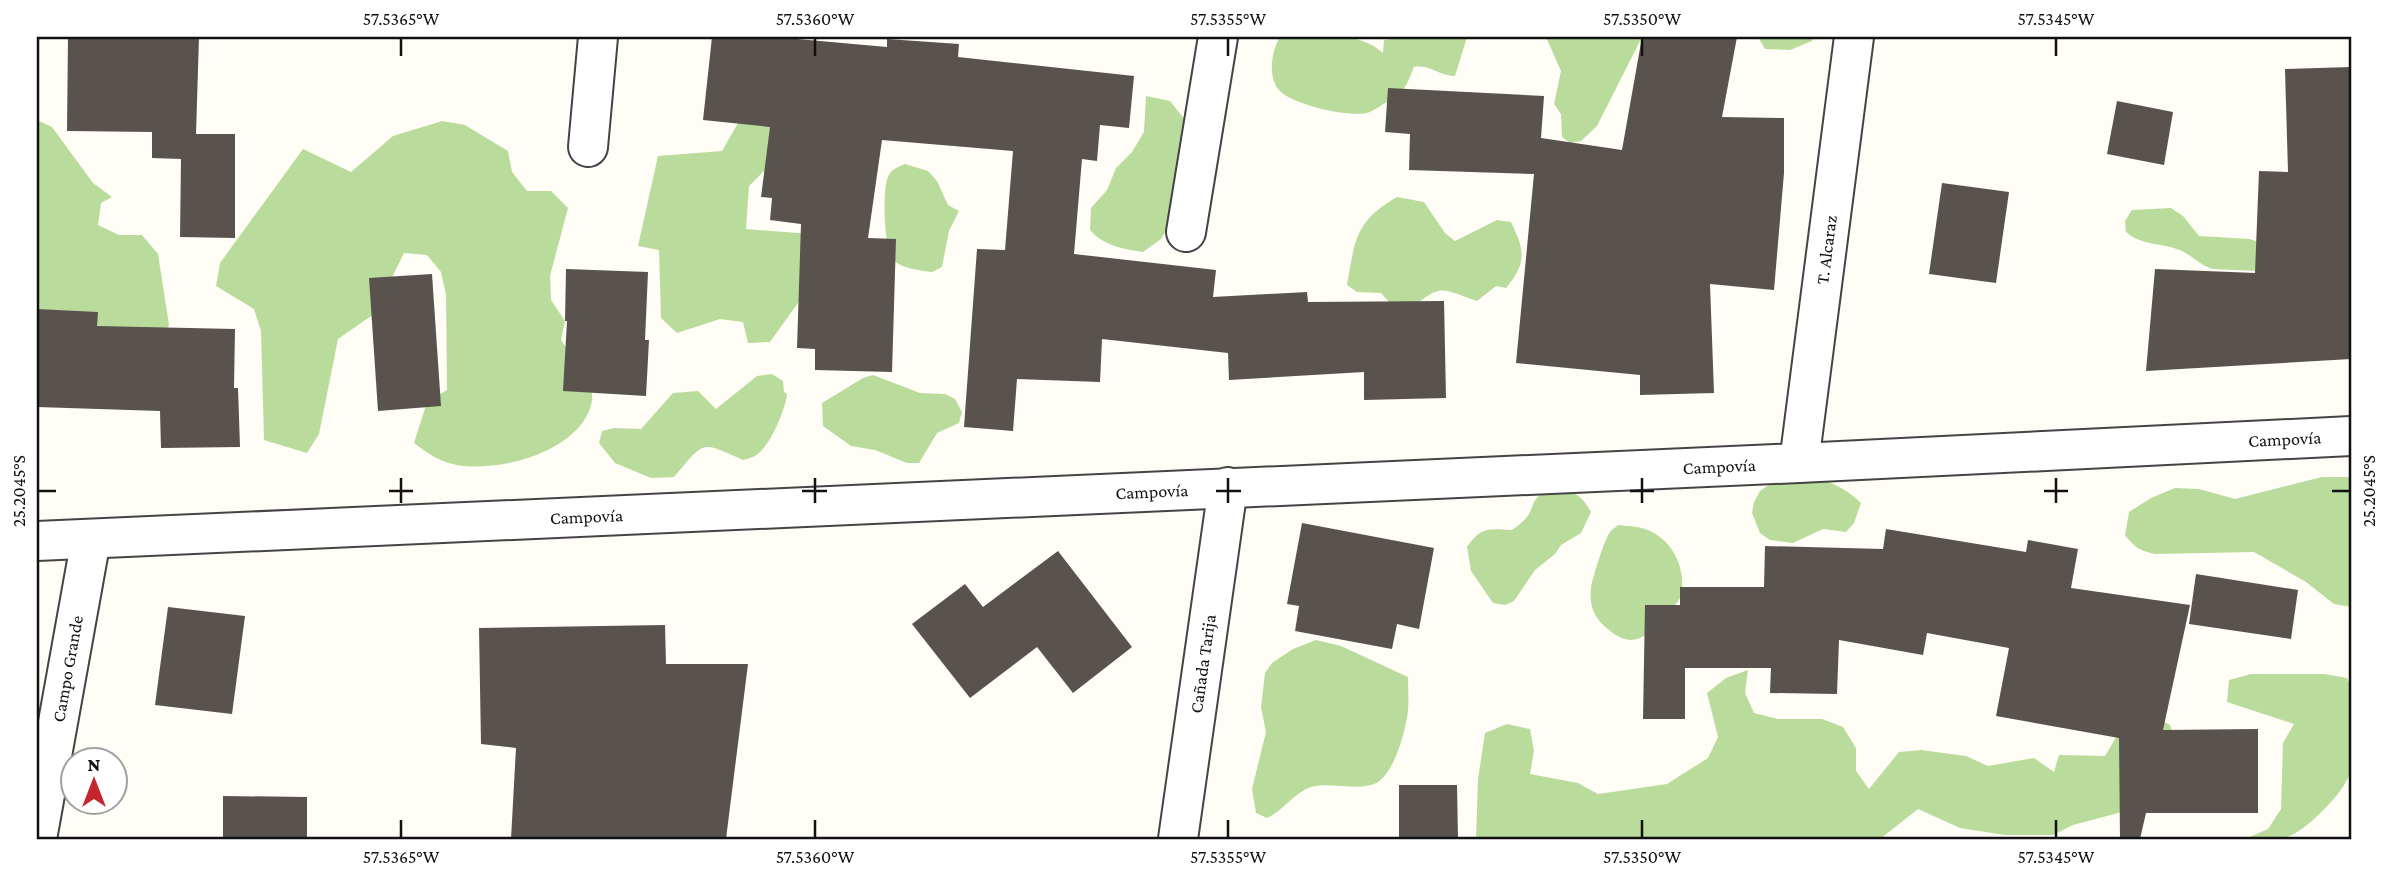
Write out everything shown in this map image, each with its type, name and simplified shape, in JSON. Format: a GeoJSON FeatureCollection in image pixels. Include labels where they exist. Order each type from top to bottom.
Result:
{"type":"FeatureCollection","features":[{"type":"Feature","properties":{"kind":"street"},"geometry":{"type":"LineString","coordinates":[[588,147],[597,37]]}},
{"type":"Feature","properties":{"kind":"street"},"geometry":{"type":"LineString","coordinates":[[1186,232],[1218,37]]}},
{"type":"Feature","properties":{"kind":"street","name":"T. Alcaraz"},"geometry":{"type":"LineString","coordinates":[[1799,463],[1854,37]]}},
{"type":"Feature","properties":{"kind":"street","name":"Campovía"},"geometry":{"type":"LineString","coordinates":[[37,541],[2351,436]]}},
{"type":"Feature","properties":{"kind":"street","name":"Cañada Tarija"},"geometry":{"type":"LineString","coordinates":[[1178,839],[1228,487]]}},
{"type":"Feature","properties":{"kind":"street","name":"Campo Grande"},"geometry":{"type":"LineString","coordinates":[[37,839],[90,539]]}},
{"type":"Feature","properties":{"kind":"green space"},"geometry":{"type":"Polygon","coordinates":[[[1280,37],[1348,37],[1373,45],[1383,53],[1384,40],[1408,37],[1467,37],[1455,76],[1425,67],[1414,67],[1403,90],[1394,97],[1370,112],[1351,114],[1298,102],[1281,92],[1272,73],[1274,50],[1280,37]]]}},
{"type":"Feature","properties":{"kind":"green space"},"geometry":{"type":"Polygon","coordinates":[[[1546,37],[1639,37],[1640,41],[1597,126],[1581,141],[1570,143],[1562,137],[1561,114],[1554,104],[1561,71],[1546,37]]]}},
{"type":"Feature","properties":{"kind":"green space"},"geometry":{"type":"Polygon","coordinates":[[[1758,37],[1813,37],[1812,41],[1790,50],[1765,49],[1758,37]]]}},
{"type":"Feature","properties":{"kind":"green space"},"geometry":{"type":"Polygon","coordinates":[[[1146,96],[1170,101],[1185,120],[1194,183],[1161,239],[1143,252],[1108,243],[1090,230],[1091,208],[1107,190],[1116,168],[1132,152],[1144,132],[1146,96]]]}},
{"type":"Feature","properties":{"kind":"green space"},"geometry":{"type":"Polygon","coordinates":[[[745,111],[768,111],[782,153],[749,186],[746,229],[811,234],[810,286],[770,342],[748,343],[743,322],[720,319],[677,333],[661,318],[659,250],[638,246],[658,156],[722,151],[745,111]]]}},
{"type":"Feature","properties":{"kind":"green space"},"geometry":{"type":"Polygon","coordinates":[[[37,120],[52,127],[93,183],[112,197],[101,203],[98,225],[119,235],[142,235],[158,254],[169,325],[158,344],[117,370],[58,313],[37,319],[37,120]]]}},
{"type":"Feature","properties":{"kind":"green space"},"geometry":{"type":"Polygon","coordinates":[[[442,121],[465,125],[508,151],[512,172],[527,191],[551,191],[568,208],[550,276],[551,300],[565,321],[561,340],[590,386],[592,401],[585,418],[573,433],[537,455],[495,465],[474,467],[451,464],[434,457],[414,443],[427,402],[447,390],[446,295],[441,272],[427,255],[404,253],[374,314],[338,339],[319,434],[307,453],[264,440],[261,331],[254,309],[216,286],[220,263],[303,149],[351,172],[393,136],[442,121]]]}},
{"type":"Feature","properties":{"kind":"green space"},"geometry":{"type":"Polygon","coordinates":[[[905,164],[928,171],[937,181],[948,205],[959,211],[949,231],[942,267],[932,272],[900,265],[889,252],[885,218],[886,183],[891,172],[905,164]]]}},
{"type":"Feature","properties":{"kind":"green space"},"geometry":{"type":"Polygon","coordinates":[[[1397,197],[1424,202],[1445,233],[1455,241],[1497,220],[1511,222],[1522,255],[1513,279],[1506,288],[1496,286],[1477,301],[1447,291],[1434,292],[1408,311],[1396,310],[1381,293],[1357,292],[1347,285],[1359,233],[1373,215],[1397,197]]]}},
{"type":"Feature","properties":{"kind":"green space"},"geometry":{"type":"Polygon","coordinates":[[[2171,208],[2183,216],[2199,236],[2250,239],[2279,250],[2281,272],[2213,269],[2177,249],[2140,240],[2126,232],[2125,221],[2132,210],[2171,208]]]}},
{"type":"Feature","properties":{"kind":"green space"},"geometry":{"type":"Polygon","coordinates":[[[772,374],[783,381],[786,401],[771,437],[755,456],[743,460],[718,449],[704,448],[692,456],[674,477],[651,478],[615,463],[599,443],[602,431],[614,428],[641,429],[673,393],[698,391],[716,409],[757,376],[772,374]]]}},
{"type":"Feature","properties":{"kind":"green space"},"geometry":{"type":"Polygon","coordinates":[[[873,375],[920,393],[945,394],[955,399],[962,412],[959,423],[937,433],[919,463],[907,463],[875,450],[851,446],[823,426],[822,403],[863,378],[873,375]]]}},
{"type":"Feature","properties":{"kind":"green space"},"geometry":{"type":"Polygon","coordinates":[[[1807,475],[1836,485],[1861,503],[1854,523],[1846,532],[1823,529],[1793,543],[1770,540],[1760,533],[1752,513],[1760,491],[1782,476],[1807,475]]]}},
{"type":"Feature","properties":{"kind":"green space"},"geometry":{"type":"Polygon","coordinates":[[[2322,477],[2351,477],[2351,607],[2334,604],[2306,582],[2254,552],[2155,554],[2138,548],[2125,535],[2129,512],[2151,498],[2175,488],[2199,489],[2235,499],[2322,477]]]}},
{"type":"Feature","properties":{"kind":"green space"},"geometry":{"type":"Polygon","coordinates":[[[1551,491],[1575,494],[1587,505],[1591,512],[1581,533],[1561,545],[1555,554],[1535,570],[1514,601],[1505,605],[1493,603],[1471,571],[1467,547],[1477,535],[1486,530],[1512,530],[1527,516],[1538,497],[1551,491]]]}},
{"type":"Feature","properties":{"kind":"green space"},"geometry":{"type":"Polygon","coordinates":[[[1618,525],[1642,528],[1660,537],[1675,554],[1682,577],[1682,593],[1677,602],[1653,629],[1634,640],[1618,636],[1604,625],[1596,616],[1591,600],[1592,583],[1602,550],[1610,532],[1618,525]]]}},
{"type":"Feature","properties":{"kind":"green space"},"geometry":{"type":"Polygon","coordinates":[[[1316,640],[1341,646],[1408,677],[1408,710],[1401,741],[1392,765],[1379,781],[1356,787],[1311,787],[1267,818],[1256,813],[1252,789],[1266,732],[1261,707],[1265,673],[1272,663],[1293,649],[1316,640]]]}},
{"type":"Feature","properties":{"kind":"green space"},"geometry":{"type":"Polygon","coordinates":[[[1748,670],[1745,693],[1754,713],[1778,719],[1822,719],[1843,727],[1856,748],[1856,771],[1869,789],[1899,752],[1921,750],[1966,756],[1988,766],[2034,758],[2054,772],[2059,755],[2105,756],[2128,717],[2150,714],[2170,725],[2178,748],[2158,789],[2118,813],[2073,825],[2053,835],[2005,835],[1960,828],[1918,809],[1880,839],[1476,839],[1478,779],[1485,733],[1507,724],[1530,729],[1534,751],[1530,774],[1578,783],[1598,794],[1667,784],[1708,758],[1718,737],[1707,693],[1726,678],[1748,670]]]}},
{"type":"Feature","properties":{"kind":"green space"},"geometry":{"type":"Polygon","coordinates":[[[2251,674],[2324,674],[2347,678],[2351,687],[2353,749],[2348,777],[2336,796],[2319,814],[2294,834],[2283,838],[2245,839],[2268,829],[2281,809],[2283,743],[2294,724],[2227,702],[2229,680],[2251,674]]]}},
{"type":"Feature","properties":{"kind":"building"},"geometry":{"type":"Polygon","coordinates":[[[68,37],[199,37],[196,134],[235,134],[235,238],[180,237],[181,159],[152,158],[152,132],[67,131],[68,37]]]}},
{"type":"Feature","properties":{"kind":"building"},"geometry":{"type":"Polygon","coordinates":[[[712,37],[775,37],[887,47],[887,39],[959,44],[958,57],[1134,76],[1129,128],[1100,125],[1097,161],[1082,159],[1074,254],[1216,270],[1213,297],[1307,292],[1308,302],[1444,301],[1446,398],[1364,400],[1364,372],[1229,380],[1228,353],[1102,339],[1100,382],[1017,379],[1013,431],[964,427],[977,249],[1005,250],[1013,151],[882,140],[868,238],[896,239],[892,372],[815,370],[815,349],[797,348],[801,224],[770,220],[772,198],[761,197],[770,127],[703,120],[712,37]]]}},
{"type":"Feature","properties":{"kind":"building"},"geometry":{"type":"Polygon","coordinates":[[[1642,37],[1737,37],[1722,117],[1784,118],[1784,173],[1774,290],[1710,284],[1714,393],[1640,395],[1640,375],[1516,363],[1534,174],[1409,170],[1410,134],[1385,132],[1388,88],[1544,96],[1541,138],[1622,150],[1642,37]]]}},
{"type":"Feature","properties":{"kind":"building"},"geometry":{"type":"Polygon","coordinates":[[[2351,67],[2351,359],[2146,371],[2155,269],[2255,273],[2259,171],[2288,172],[2285,69],[2351,67]]]}},
{"type":"Feature","properties":{"kind":"building"},"geometry":{"type":"Polygon","coordinates":[[[2117,101],[2173,112],[2164,165],[2107,154],[2117,101]]]}},
{"type":"Feature","properties":{"kind":"building"},"geometry":{"type":"Polygon","coordinates":[[[1942,183],[2009,192],[1996,283],[1929,274],[1942,183]]]}},
{"type":"Feature","properties":{"kind":"building"},"geometry":{"type":"Polygon","coordinates":[[[566,269],[648,272],[646,396],[563,391],[567,321],[566,269]]]}},
{"type":"Feature","properties":{"kind":"building"},"geometry":{"type":"Polygon","coordinates":[[[432,274],[441,406],[378,411],[369,278],[432,274]]]}},
{"type":"Feature","properties":{"kind":"building"},"geometry":{"type":"Polygon","coordinates":[[[37,309],[98,312],[97,326],[235,329],[234,388],[238,388],[240,447],[161,448],[160,411],[37,407],[37,309]]]}},
{"type":"Feature","properties":{"kind":"building"},"geometry":{"type":"Polygon","coordinates":[[[1302,523],[1434,548],[1419,629],[1397,624],[1392,649],[1295,631],[1299,606],[1287,604],[1302,523]]]}},
{"type":"Feature","properties":{"kind":"building"},"geometry":{"type":"Polygon","coordinates":[[[1886,529],[2026,552],[2028,540],[2078,549],[2071,588],[2190,605],[2163,730],[2258,729],[2258,813],[2146,813],[2140,839],[2120,839],[2119,738],[1996,716],[2009,648],[1927,633],[1923,655],[1839,640],[1837,694],[1770,693],[1771,668],[1685,668],[1685,719],[1643,719],[1645,605],[1680,605],[1680,587],[1764,587],[1765,546],[1883,549],[1886,529]]]}},
{"type":"Feature","properties":{"kind":"building"},"geometry":{"type":"Polygon","coordinates":[[[1058,551],[1132,647],[1073,693],[1037,647],[970,698],[912,624],[965,584],[983,607],[1058,551]]]}},
{"type":"Feature","properties":{"kind":"building"},"geometry":{"type":"Polygon","coordinates":[[[2196,574],[2298,590],[2291,639],[2189,624],[2196,574]]]}},
{"type":"Feature","properties":{"kind":"building"},"geometry":{"type":"Polygon","coordinates":[[[168,607],[245,616],[232,714],[155,705],[168,607]]]}},
{"type":"Feature","properties":{"kind":"building"},"geometry":{"type":"Polygon","coordinates":[[[665,625],[666,664],[748,664],[726,839],[511,839],[516,748],[481,744],[479,628],[665,625]]]}},
{"type":"Feature","properties":{"kind":"building"},"geometry":{"type":"Polygon","coordinates":[[[1399,785],[1457,785],[1458,839],[1399,839],[1399,785]]]}},
{"type":"Feature","properties":{"kind":"building"},"geometry":{"type":"Polygon","coordinates":[[[223,796],[307,797],[307,839],[223,839],[223,796]]]}}]}
